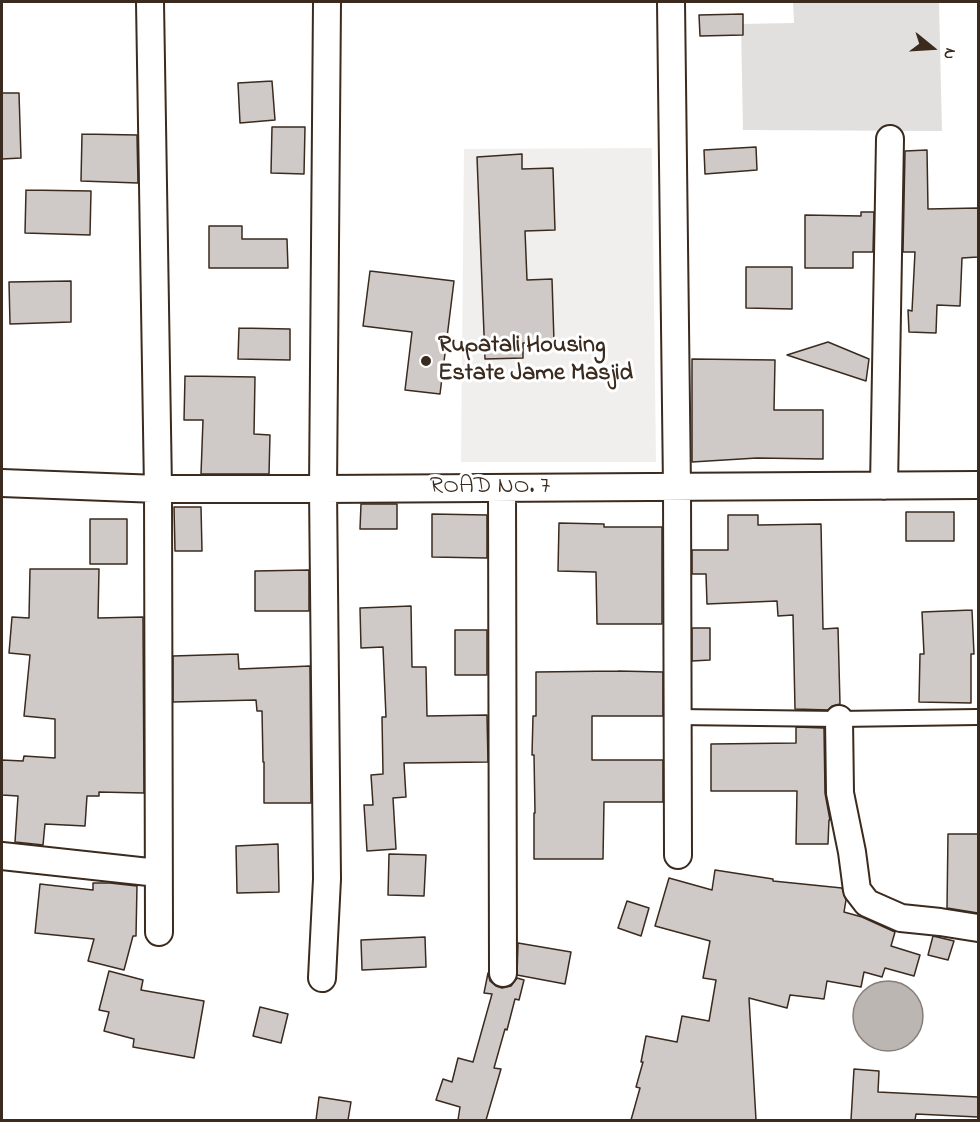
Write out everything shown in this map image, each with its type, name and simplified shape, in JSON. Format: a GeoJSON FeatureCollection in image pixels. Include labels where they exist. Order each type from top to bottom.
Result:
{"type":"FeatureCollection","features":[{"type":"Feature","properties":{"kind":"street"},"geometry":{"type":"LineString","coordinates":[[150,2],[158,489],[159,932]]}},
{"type":"Feature","properties":{"kind":"street"},"geometry":{"type":"LineString","coordinates":[[322,978],[327,879],[323,489],[327,2]]}},
{"type":"Feature","properties":{"kind":"street"},"geometry":{"type":"LineString","coordinates":[[671,2],[677,487],[678,855]]}},
{"type":"Feature","properties":{"kind":"street"},"geometry":{"type":"LineString","coordinates":[[884,486],[890,139]]}},
{"type":"Feature","properties":{"kind":"street","name":"ROAD NO. 7"},"geometry":{"type":"LineString","coordinates":[[2,483],[158,489],[978,485]]}},
{"type":"Feature","properties":{"kind":"street"},"geometry":{"type":"LineString","coordinates":[[502,488],[503,973]]}},
{"type":"Feature","properties":{"kind":"street"},"geometry":{"type":"LineString","coordinates":[[839,718],[840,793],[857,890],[867,903],[901,918],[978,928]]}},
{"type":"Feature","properties":{"kind":"street"},"geometry":{"type":"LineString","coordinates":[[2,856],[158,873]]}},
{"type":"Feature","properties":{"kind":"lane"},"geometry":{"type":"LineString","coordinates":[[678,717],[978,717]]}},
{"type":"Feature","properties":{"kind":"shaded area"},"geometry":{"type":"Polygon","coordinates":[[[793,2],[939,2],[942,131],[743,130],[741,24],[794,23],[793,2]]]}},
{"type":"Feature","properties":{"kind":"shaded area"},"geometry":{"type":"Polygon","coordinates":[[[652,148],[656,462],[461,462],[464,149],[652,148]]]}},
{"type":"Feature","properties":{"kind":"shaded area"},"geometry":{"type":"Polygon","coordinates":[[[888,981],[901,984],[913,991],[920,1003],[923,1016],[920,1029],[913,1041],[901,1048],[888,1051],[875,1048],[863,1041],[856,1029],[853,1016],[856,1003],[863,991],[875,984],[888,981]]]}},
{"type":"Feature","properties":{"kind":"building"},"geometry":{"type":"Polygon","coordinates":[[[743,14],[743,35],[700,36],[699,15],[743,14]]]}},
{"type":"Feature","properties":{"kind":"building"},"geometry":{"type":"Polygon","coordinates":[[[272,81],[275,120],[240,123],[238,83],[272,81]]]}},
{"type":"Feature","properties":{"kind":"building"},"geometry":{"type":"Polygon","coordinates":[[[2,93],[19,93],[21,158],[2,159],[2,93]]]}},
{"type":"Feature","properties":{"kind":"building"},"geometry":{"type":"Polygon","coordinates":[[[272,127],[305,127],[304,174],[271,173],[272,127]]]}},
{"type":"Feature","properties":{"kind":"building"},"geometry":{"type":"Polygon","coordinates":[[[82,134],[137,135],[138,183],[81,181],[82,134]]]}},
{"type":"Feature","properties":{"kind":"building"},"geometry":{"type":"Polygon","coordinates":[[[756,147],[757,170],[705,174],[704,150],[756,147]]]}},
{"type":"Feature","properties":{"kind":"building"},"geometry":{"type":"Polygon","coordinates":[[[927,150],[928,209],[978,208],[978,257],[962,258],[960,306],[937,305],[936,333],[909,332],[908,310],[912,311],[915,252],[903,252],[905,151],[927,150]]]}},
{"type":"Feature","properties":{"kind":"building"},"geometry":{"type":"Polygon","coordinates":[[[522,154],[522,169],[553,168],[555,230],[525,231],[527,280],[552,279],[554,342],[523,343],[523,358],[485,359],[477,157],[522,154]]]}},
{"type":"Feature","properties":{"kind":"building"},"geometry":{"type":"Polygon","coordinates":[[[26,190],[91,191],[90,235],[25,233],[26,190]]]}},
{"type":"Feature","properties":{"kind":"building"},"geometry":{"type":"Polygon","coordinates":[[[861,212],[874,212],[873,252],[853,252],[853,268],[805,268],[805,215],[861,216],[861,212]]]}},
{"type":"Feature","properties":{"kind":"building"},"geometry":{"type":"Polygon","coordinates":[[[209,226],[242,226],[242,239],[287,239],[288,268],[209,268],[209,226]]]}},
{"type":"Feature","properties":{"kind":"building"},"geometry":{"type":"Polygon","coordinates":[[[746,267],[792,267],[792,309],[746,308],[746,267]]]}},
{"type":"Feature","properties":{"kind":"building","name":"Rupatali Housing Estate Jame Masjid"},"geometry":{"type":"Polygon","coordinates":[[[370,271],[454,281],[440,394],[405,390],[412,332],[363,326],[370,271]]]}},
{"type":"Feature","properties":{"kind":"building"},"geometry":{"type":"Polygon","coordinates":[[[71,281],[71,322],[10,324],[9,282],[71,281]]]}},
{"type":"Feature","properties":{"kind":"building"},"geometry":{"type":"Polygon","coordinates":[[[239,328],[290,329],[290,360],[238,359],[239,328]]]}},
{"type":"Feature","properties":{"kind":"building"},"geometry":{"type":"Polygon","coordinates":[[[828,342],[869,359],[866,381],[787,355],[828,342]]]}},
{"type":"Feature","properties":{"kind":"building"},"geometry":{"type":"Polygon","coordinates":[[[692,359],[775,360],[774,410],[823,410],[823,459],[757,458],[692,462],[692,359]]]}},
{"type":"Feature","properties":{"kind":"building"},"geometry":{"type":"Polygon","coordinates":[[[185,376],[255,377],[254,434],[270,435],[269,474],[201,474],[203,420],[184,420],[185,376]]]}},
{"type":"Feature","properties":{"kind":"building"},"geometry":{"type":"Polygon","coordinates":[[[361,504],[397,504],[397,529],[360,529],[361,504]]]}},
{"type":"Feature","properties":{"kind":"building"},"geometry":{"type":"Polygon","coordinates":[[[174,507],[201,507],[202,551],[175,551],[174,507]]]}},
{"type":"Feature","properties":{"kind":"building"},"geometry":{"type":"Polygon","coordinates":[[[906,512],[954,512],[954,541],[906,541],[906,512]]]}},
{"type":"Feature","properties":{"kind":"building"},"geometry":{"type":"Polygon","coordinates":[[[432,514],[487,515],[487,558],[432,557],[432,514]]]}},
{"type":"Feature","properties":{"kind":"building"},"geometry":{"type":"Polygon","coordinates":[[[728,515],[758,515],[758,525],[821,524],[823,629],[838,628],[840,704],[828,710],[795,709],[793,615],[778,616],[777,601],[707,604],[706,574],[692,574],[692,550],[728,550],[728,515]]]}},
{"type":"Feature","properties":{"kind":"building"},"geometry":{"type":"Polygon","coordinates":[[[90,519],[127,519],[127,564],[90,564],[90,519]]]}},
{"type":"Feature","properties":{"kind":"building"},"geometry":{"type":"Polygon","coordinates":[[[559,523],[604,524],[604,527],[662,527],[662,624],[597,624],[596,572],[558,571],[559,523]]]}},
{"type":"Feature","properties":{"kind":"building"},"geometry":{"type":"Polygon","coordinates":[[[30,569],[99,569],[98,618],[143,617],[144,793],[99,792],[99,796],[87,796],[85,826],[45,824],[43,845],[15,842],[18,796],[2,795],[2,760],[23,761],[24,756],[55,758],[55,719],[24,716],[30,655],[9,653],[12,617],[29,618],[30,569]]]}},
{"type":"Feature","properties":{"kind":"building"},"geometry":{"type":"Polygon","coordinates":[[[309,570],[309,611],[255,611],[255,571],[309,570]]]}},
{"type":"Feature","properties":{"kind":"building"},"geometry":{"type":"Polygon","coordinates":[[[411,606],[412,667],[426,667],[427,716],[487,715],[488,762],[404,763],[406,797],[393,798],[396,849],[367,851],[364,805],[373,805],[371,775],[383,774],[382,717],[386,717],[383,647],[361,648],[360,608],[411,606]]]}},
{"type":"Feature","properties":{"kind":"building"},"geometry":{"type":"Polygon","coordinates":[[[972,610],[974,654],[971,654],[971,703],[919,702],[920,654],[924,654],[922,612],[972,610]]]}},
{"type":"Feature","properties":{"kind":"building"},"geometry":{"type":"Polygon","coordinates":[[[692,628],[710,628],[710,660],[692,661],[692,628]]]}},
{"type":"Feature","properties":{"kind":"building"},"geometry":{"type":"Polygon","coordinates":[[[455,630],[487,630],[487,675],[455,675],[455,630]]]}},
{"type":"Feature","properties":{"kind":"building"},"geometry":{"type":"Polygon","coordinates":[[[238,654],[239,669],[310,666],[311,803],[264,803],[262,711],[257,711],[256,700],[173,702],[173,656],[238,654]]]}},
{"type":"Feature","properties":{"kind":"building"},"geometry":{"type":"Polygon","coordinates":[[[536,672],[663,672],[663,716],[592,716],[592,760],[663,760],[663,802],[604,802],[603,859],[534,859],[534,755],[532,755],[533,716],[536,716],[536,672]]]}},
{"type":"Feature","properties":{"kind":"building"},"geometry":{"type":"Polygon","coordinates":[[[796,727],[824,728],[825,793],[830,820],[828,844],[796,844],[797,791],[711,791],[711,744],[796,743],[796,727]]]}},
{"type":"Feature","properties":{"kind":"building"},"geometry":{"type":"Polygon","coordinates":[[[948,834],[978,834],[978,913],[947,908],[948,834]]]}},
{"type":"Feature","properties":{"kind":"building"},"geometry":{"type":"Polygon","coordinates":[[[278,844],[279,892],[237,893],[236,846],[278,844]]]}},
{"type":"Feature","properties":{"kind":"building"},"geometry":{"type":"Polygon","coordinates":[[[389,854],[426,855],[424,896],[388,895],[389,854]]]}},
{"type":"Feature","properties":{"kind":"building"},"geometry":{"type":"Polygon","coordinates":[[[715,870],[773,879],[773,881],[842,888],[846,900],[844,912],[862,917],[895,932],[891,946],[920,955],[914,976],[885,968],[882,977],[864,972],[861,987],[827,981],[824,999],[790,995],[787,1008],[749,998],[756,1120],[631,1120],[640,1088],[636,1087],[643,1062],[641,1062],[646,1036],[677,1042],[682,1016],[709,1021],[716,980],[703,978],[710,941],[655,926],[669,878],[712,890],[715,870]]]}},
{"type":"Feature","properties":{"kind":"building"},"geometry":{"type":"Polygon","coordinates":[[[93,883],[137,886],[136,936],[133,936],[124,970],[88,961],[94,939],[35,933],[40,884],[93,890],[93,883]]]}},
{"type":"Feature","properties":{"kind":"building"},"geometry":{"type":"Polygon","coordinates":[[[627,901],[649,908],[641,936],[618,928],[627,901]]]}},
{"type":"Feature","properties":{"kind":"building"},"geometry":{"type":"Polygon","coordinates":[[[933,936],[954,941],[948,960],[928,955],[933,936]]]}},
{"type":"Feature","properties":{"kind":"building"},"geometry":{"type":"Polygon","coordinates":[[[425,937],[426,967],[362,970],[361,940],[425,937]]]}},
{"type":"Feature","properties":{"kind":"building"},"geometry":{"type":"Polygon","coordinates":[[[518,943],[571,952],[565,984],[517,975],[518,943]]]}},
{"type":"Feature","properties":{"kind":"building"},"geometry":{"type":"Polygon","coordinates":[[[109,971],[143,980],[141,990],[204,1001],[194,1058],[133,1047],[134,1039],[104,1031],[109,1012],[99,1010],[109,971]]]}},
{"type":"Feature","properties":{"kind":"building"},"geometry":{"type":"Polygon","coordinates":[[[488,973],[490,981],[502,988],[511,986],[517,978],[524,980],[519,1000],[515,999],[494,1068],[501,1069],[486,1120],[458,1120],[460,1107],[436,1100],[443,1079],[452,1082],[458,1058],[473,1062],[492,994],[484,993],[488,973]]]}},
{"type":"Feature","properties":{"kind":"building"},"geometry":{"type":"Polygon","coordinates":[[[260,1007],[288,1014],[281,1043],[253,1036],[260,1007]]]}},
{"type":"Feature","properties":{"kind":"building"},"geometry":{"type":"Polygon","coordinates":[[[854,1069],[879,1071],[878,1092],[978,1097],[978,1117],[916,1114],[915,1120],[851,1120],[854,1069]]]}},
{"type":"Feature","properties":{"kind":"building"},"geometry":{"type":"Polygon","coordinates":[[[319,1097],[351,1102],[348,1120],[316,1120],[319,1097]]]}},
{"type":"Feature","properties":{"kind":"place","name":"Rupatali Housing Estate Jame Masjid"},"geometry":{"type":"Point","coordinates":[426,361]}}]}
